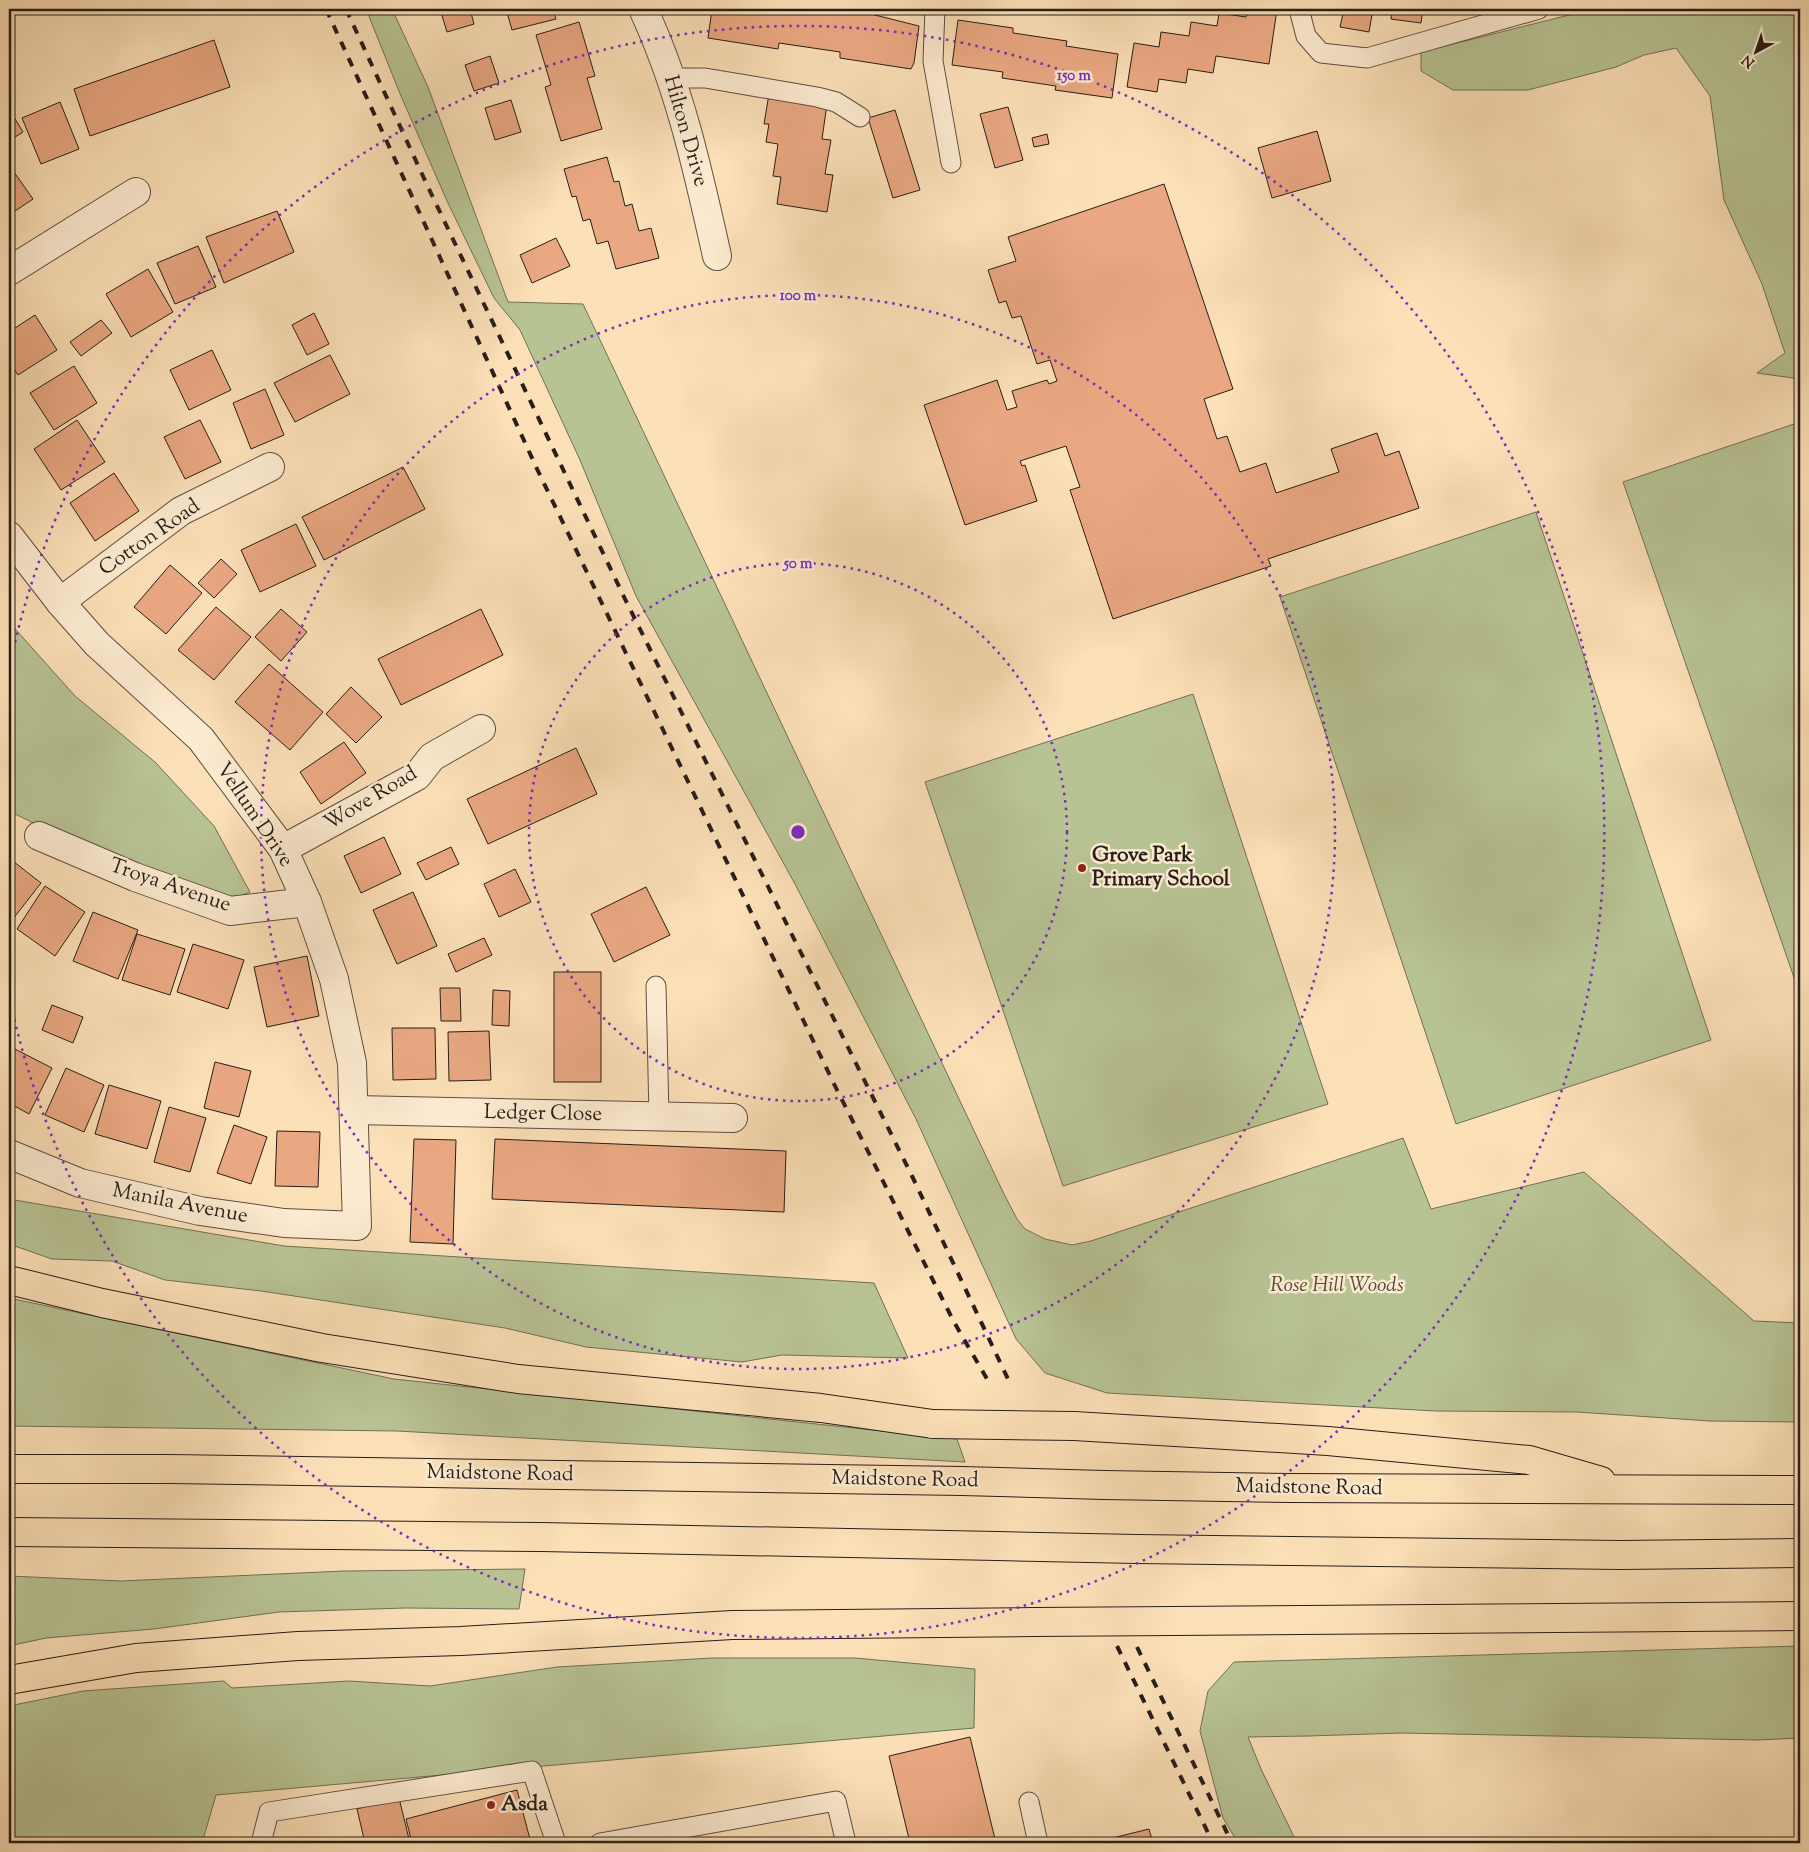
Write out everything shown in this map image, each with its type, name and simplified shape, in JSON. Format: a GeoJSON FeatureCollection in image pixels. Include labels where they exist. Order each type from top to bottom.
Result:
{"type":"FeatureCollection","features":[{"type":"Feature","properties":{"kind":"highway"},"geometry":{"type":"LineString","coordinates":[[9,1280],[102,1303],[322,1348],[508,1377],[821,1408],[933,1424],[1074,1426],[1328,1441],[1529,1460],[1634,1490]]}},
{"type":"Feature","properties":{"kind":"highway","name":"Maidstone Road"},"geometry":{"type":"LineString","coordinates":[[9,1468],[169,1468],[962,1481],[1104,1486],[1800,1490]]}},
{"type":"Feature","properties":{"kind":"highway"},"geometry":{"type":"LineString","coordinates":[[9,1532],[541,1537],[1137,1549],[1610,1554],[1800,1553]]}},
{"type":"Feature","properties":{"kind":"highway"},"geometry":{"type":"LineString","coordinates":[[9,1680],[136,1658],[298,1646],[460,1641],[732,1625],[1800,1616]]}},
{"type":"Feature","properties":{"kind":"street","name":"Hilton Drive"},"geometry":{"type":"LineString","coordinates":[[643,9],[671,78],[690,138],[717,256]]}},
{"type":"Feature","properties":{"kind":"street"},"geometry":{"type":"LineString","coordinates":[[9,271],[136,192]]}},
{"type":"Feature","properties":{"kind":"street","name":"Cotton Road"},"geometry":{"type":"LineString","coordinates":[[60,602],[181,511],[270,467]]}},
{"type":"Feature","properties":{"kind":"street","name":"Vellum Drive"},"geometry":{"type":"LineString","coordinates":[[9,536],[60,602],[97,644],[201,740],[283,849],[307,902],[334,979],[352,1063],[357,1226]]}},
{"type":"Feature","properties":{"kind":"street","name":"Wove Road"},"geometry":{"type":"LineString","coordinates":[[283,849],[417,776],[432,757],[481,729]]}},
{"type":"Feature","properties":{"kind":"street","name":"Troya Avenue"},"geometry":{"type":"LineString","coordinates":[[39,836],[135,877],[230,910],[307,902]]}},
{"type":"Feature","properties":{"kind":"street","name":"Ledger Close"},"geometry":{"type":"LineString","coordinates":[[354,1110],[733,1118]]}},
{"type":"Feature","properties":{"kind":"street","name":"Manila Avenue"},"geometry":{"type":"LineString","coordinates":[[9,1154],[80,1183],[200,1211],[284,1222],[357,1226]]}},
{"type":"Feature","properties":{"kind":"lane"},"geometry":{"type":"LineString","coordinates":[[935,9],[933,61],[951,163]]}},
{"type":"Feature","properties":{"kind":"lane"},"geometry":{"type":"LineString","coordinates":[[1299,9],[1306,36],[1321,53],[1366,58],[1539,9]]}},
{"type":"Feature","properties":{"kind":"lane"},"geometry":{"type":"LineString","coordinates":[[671,78],[705,78],[817,97],[836,102],[860,117]]}},
{"type":"Feature","properties":{"kind":"lane"},"geometry":{"type":"LineString","coordinates":[[656,986],[659,1116]]}},
{"type":"Feature","properties":{"kind":"lane"},"geometry":{"type":"LineString","coordinates":[[262,1843],[269,1812],[532,1771],[556,1843]]}},
{"type":"Feature","properties":{"kind":"lane"},"geometry":{"type":"LineString","coordinates":[[600,1843],[836,1801],[846,1843]]}},
{"type":"Feature","properties":{"kind":"lane"},"geometry":{"type":"LineString","coordinates":[[1029,1802],[1038,1843]]}},
{"type":"Feature","properties":{"kind":"green space","name":"Rose Hill Woods"},"geometry":{"type":"Polygon","coordinates":[[[366,9],[392,9],[428,87],[508,302],[583,304],[1003,1192],[1017,1219],[1025,1229],[1045,1239],[1072,1245],[1091,1241],[1403,1138],[1431,1209],[1584,1172],[1754,1321],[1800,1323],[1800,1422],[1710,1421],[1577,1412],[1436,1411],[1107,1393],[1045,1373],[1016,1339],[916,1119],[795,884],[636,596],[580,460],[520,330],[494,298],[447,201],[401,96],[366,9]]]}},
{"type":"Feature","properties":{"kind":"green space"},"geometry":{"type":"Polygon","coordinates":[[[1593,9],[1800,9],[1800,379],[1757,373],[1785,353],[1762,284],[1724,200],[1710,96],[1676,48],[1644,55],[1616,67],[1528,90],[1453,90],[1421,71],[1421,52],[1593,9]]]}},
{"type":"Feature","properties":{"kind":"green space"},"geometry":{"type":"Polygon","coordinates":[[[1800,422],[1800,995],[1623,482],[1800,422]]]}},
{"type":"Feature","properties":{"kind":"green space"},"geometry":{"type":"Polygon","coordinates":[[[1536,512],[1711,1040],[1456,1124],[1280,597],[1536,512]]]}},
{"type":"Feature","properties":{"kind":"green space"},"geometry":{"type":"Polygon","coordinates":[[[9,622],[75,696],[155,762],[214,826],[250,892],[225,902],[66,839],[13,813],[9,809],[9,622]]]}},
{"type":"Feature","properties":{"kind":"green space"},"geometry":{"type":"Polygon","coordinates":[[[1193,694],[1328,1104],[1063,1186],[925,782],[1193,694]]]}},
{"type":"Feature","properties":{"kind":"green space"},"geometry":{"type":"Polygon","coordinates":[[[9,1199],[284,1246],[874,1283],[908,1358],[782,1355],[742,1362],[586,1347],[505,1328],[261,1291],[165,1280],[112,1261],[52,1259],[9,1244],[9,1199]]]}},
{"type":"Feature","properties":{"kind":"green space"},"geometry":{"type":"Polygon","coordinates":[[[9,1298],[394,1379],[957,1439],[965,1462],[397,1431],[9,1426],[9,1298]]]}},
{"type":"Feature","properties":{"kind":"green space"},"geometry":{"type":"Polygon","coordinates":[[[525,1569],[519,1609],[405,1608],[279,1612],[154,1629],[46,1638],[9,1646],[9,1576],[121,1581],[344,1571],[525,1569]]]}},
{"type":"Feature","properties":{"kind":"green space"},"geometry":{"type":"Polygon","coordinates":[[[1800,1646],[1800,1738],[1758,1740],[1401,1733],[1248,1737],[1261,1769],[1297,1843],[1238,1843],[1223,1818],[1200,1731],[1208,1691],[1234,1662],[1800,1646]]]}},
{"type":"Feature","properties":{"kind":"green space"},"geometry":{"type":"Polygon","coordinates":[[[712,1658],[855,1658],[975,1669],[974,1728],[216,1795],[202,1843],[9,1843],[9,1706],[83,1691],[224,1681],[232,1688],[349,1681],[430,1686],[557,1667],[712,1658]]]}},
{"type":"Feature","properties":{"kind":"building"},"geometry":{"type":"Polygon","coordinates":[[[440,9],[470,9],[474,24],[447,32],[440,9]]]}},
{"type":"Feature","properties":{"kind":"building"},"geometry":{"type":"Polygon","coordinates":[[[506,9],[553,9],[556,19],[512,30],[506,9]]]}},
{"type":"Feature","properties":{"kind":"building"},"geometry":{"type":"Polygon","coordinates":[[[712,9],[851,9],[919,26],[914,63],[911,69],[840,58],[840,52],[779,43],[778,49],[708,38],[712,9]]]}},
{"type":"Feature","properties":{"kind":"building"},"geometry":{"type":"Polygon","coordinates":[[[1247,9],[1277,9],[1269,64],[1216,56],[1213,73],[1188,69],[1186,83],[1159,79],[1157,92],[1127,87],[1134,43],[1159,47],[1161,32],[1189,36],[1191,22],[1217,26],[1219,13],[1246,17],[1247,9]]]}},
{"type":"Feature","properties":{"kind":"building"},"geometry":{"type":"Polygon","coordinates":[[[1344,9],[1373,9],[1369,32],[1340,27],[1344,9]]]}},
{"type":"Feature","properties":{"kind":"building"},"geometry":{"type":"Polygon","coordinates":[[[1392,9],[1423,9],[1421,23],[1391,19],[1392,9]]]}},
{"type":"Feature","properties":{"kind":"building"},"geometry":{"type":"Polygon","coordinates":[[[958,20],[1013,28],[1013,33],[1067,41],[1066,46],[1118,54],[1112,98],[1055,90],[1056,86],[1002,78],[1003,72],[952,65],[958,20]]]}},
{"type":"Feature","properties":{"kind":"building"},"geometry":{"type":"Polygon","coordinates":[[[579,22],[595,76],[587,78],[602,129],[561,141],[545,87],[551,85],[536,35],[579,22]]]}},
{"type":"Feature","properties":{"kind":"building"},"geometry":{"type":"Polygon","coordinates":[[[214,40],[230,87],[90,136],[74,89],[214,40]]]}},
{"type":"Feature","properties":{"kind":"building"},"geometry":{"type":"Polygon","coordinates":[[[490,56],[499,83],[474,91],[465,65],[490,56]]]}},
{"type":"Feature","properties":{"kind":"building"},"geometry":{"type":"Polygon","coordinates":[[[769,94],[827,104],[822,139],[831,140],[825,174],[833,175],[827,212],[777,204],[781,177],[773,176],[778,144],[766,142],[769,124],[764,124],[769,94]]]}},
{"type":"Feature","properties":{"kind":"building"},"geometry":{"type":"Polygon","coordinates":[[[511,100],[521,132],[495,140],[485,108],[511,100]]]}},
{"type":"Feature","properties":{"kind":"building"},"geometry":{"type":"Polygon","coordinates":[[[60,102],[79,149],[41,164],[22,118],[60,102]]]}},
{"type":"Feature","properties":{"kind":"building"},"geometry":{"type":"Polygon","coordinates":[[[1008,107],[1023,160],[995,168],[980,114],[1008,107]]]}},
{"type":"Feature","properties":{"kind":"building"},"geometry":{"type":"Polygon","coordinates":[[[9,109],[23,132],[9,141],[9,109]]]}},
{"type":"Feature","properties":{"kind":"building"},"geometry":{"type":"Polygon","coordinates":[[[895,110],[920,190],[893,198],[868,118],[895,110]]]}},
{"type":"Feature","properties":{"kind":"building"},"geometry":{"type":"Polygon","coordinates":[[[1317,131],[1331,181],[1272,198],[1258,148],[1317,131]]]}},
{"type":"Feature","properties":{"kind":"building"},"geometry":{"type":"Polygon","coordinates":[[[1047,134],[1049,144],[1034,147],[1032,138],[1047,134]]]}},
{"type":"Feature","properties":{"kind":"building"},"geometry":{"type":"Polygon","coordinates":[[[607,157],[614,182],[619,181],[625,206],[632,204],[639,231],[651,228],[659,258],[616,269],[608,241],[597,244],[590,219],[583,221],[576,196],[572,197],[564,169],[607,157]]]}},
{"type":"Feature","properties":{"kind":"building"},"geometry":{"type":"Polygon","coordinates":[[[9,165],[33,199],[9,215],[9,165]]]}},
{"type":"Feature","properties":{"kind":"building"},"geometry":{"type":"Polygon","coordinates":[[[1164,184],[1233,389],[1204,399],[1217,439],[1227,436],[1240,472],[1266,463],[1276,493],[1339,472],[1331,449],[1377,433],[1385,456],[1399,451],[1419,508],[1268,559],[1271,566],[1113,619],[1070,490],[1080,487],[1066,446],[1020,461],[1022,466],[1025,465],[1037,501],[965,525],[924,405],[997,380],[1007,410],[1017,407],[1012,391],[1047,380],[1049,384],[1057,381],[1050,360],[1037,364],[1021,316],[1012,318],[1006,301],[999,303],[988,270],[1016,261],[1008,237],[1164,184]]]}},
{"type":"Feature","properties":{"kind":"building"},"geometry":{"type":"Polygon","coordinates":[[[277,211],[294,252],[224,283],[206,237],[277,211]]]}},
{"type":"Feature","properties":{"kind":"building"},"geometry":{"type":"Polygon","coordinates":[[[556,238],[570,266],[532,283],[520,255],[556,238]]]}},
{"type":"Feature","properties":{"kind":"building"},"geometry":{"type":"Polygon","coordinates":[[[198,246],[216,287],[175,304],[157,263],[198,246]]]}},
{"type":"Feature","properties":{"kind":"building"},"geometry":{"type":"Polygon","coordinates":[[[148,269],[173,312],[131,337],[106,294],[148,269]]]}},
{"type":"Feature","properties":{"kind":"building"},"geometry":{"type":"Polygon","coordinates":[[[314,313],[329,344],[307,355],[292,325],[314,313]]]}},
{"type":"Feature","properties":{"kind":"building"},"geometry":{"type":"Polygon","coordinates":[[[35,315],[57,350],[18,375],[9,361],[9,332],[35,315]]]}},
{"type":"Feature","properties":{"kind":"building"},"geometry":{"type":"Polygon","coordinates":[[[101,320],[112,333],[81,356],[70,342],[101,320]]]}},
{"type":"Feature","properties":{"kind":"building"},"geometry":{"type":"Polygon","coordinates":[[[212,350],[231,390],[189,410],[170,370],[212,350]]]}},
{"type":"Feature","properties":{"kind":"building"},"geometry":{"type":"Polygon","coordinates":[[[330,355],[350,394],[295,422],[274,383],[330,355]]]}},
{"type":"Feature","properties":{"kind":"building"},"geometry":{"type":"Polygon","coordinates":[[[74,366],[97,403],[54,430],[30,393],[74,366]]]}},
{"type":"Feature","properties":{"kind":"building"},"geometry":{"type":"Polygon","coordinates":[[[265,389],[284,435],[251,449],[233,403],[265,389]]]}},
{"type":"Feature","properties":{"kind":"building"},"geometry":{"type":"Polygon","coordinates":[[[77,420],[105,462],[61,490],[34,449],[77,420]]]}},
{"type":"Feature","properties":{"kind":"building"},"geometry":{"type":"Polygon","coordinates":[[[200,420],[221,462],[185,479],[164,437],[200,420]]]}},
{"type":"Feature","properties":{"kind":"building"},"geometry":{"type":"Polygon","coordinates":[[[403,467],[425,509],[324,560],[302,517],[403,467]]]}},
{"type":"Feature","properties":{"kind":"building"},"geometry":{"type":"Polygon","coordinates":[[[114,473],[139,511],[95,541],[70,503],[114,473]]]}},
{"type":"Feature","properties":{"kind":"building"},"geometry":{"type":"Polygon","coordinates":[[[296,524],[316,566],[260,592],[241,550],[296,524]]]}},
{"type":"Feature","properties":{"kind":"building"},"geometry":{"type":"Polygon","coordinates":[[[221,559],[237,574],[214,598],[198,583],[221,559]]]}},
{"type":"Feature","properties":{"kind":"building"},"geometry":{"type":"Polygon","coordinates":[[[170,565],[202,593],[166,634],[134,607],[170,565]]]}},
{"type":"Feature","properties":{"kind":"building"},"geometry":{"type":"Polygon","coordinates":[[[216,607],[251,637],[214,680],[178,650],[216,607]]]}},
{"type":"Feature","properties":{"kind":"building"},"geometry":{"type":"Polygon","coordinates":[[[281,609],[307,632],[281,661],[255,637],[281,609]]]}},
{"type":"Feature","properties":{"kind":"building"},"geometry":{"type":"Polygon","coordinates":[[[481,609],[503,655],[401,705],[378,659],[481,609]]]}},
{"type":"Feature","properties":{"kind":"building"},"geometry":{"type":"Polygon","coordinates":[[[269,664],[323,712],[290,750],[235,702],[269,664]]]}},
{"type":"Feature","properties":{"kind":"building"},"geometry":{"type":"Polygon","coordinates":[[[351,687],[382,717],[356,743],[326,714],[351,687]]]}},
{"type":"Feature","properties":{"kind":"building"},"geometry":{"type":"Polygon","coordinates":[[[344,742],[366,773],[321,804],[300,772],[344,742]]]}},
{"type":"Feature","properties":{"kind":"building"},"geometry":{"type":"Polygon","coordinates":[[[576,748],[597,794],[488,844],[467,799],[576,748]]]}},
{"type":"Feature","properties":{"kind":"building"},"geometry":{"type":"Polygon","coordinates":[[[384,837],[401,874],[361,893],[344,856],[384,837]]]}},
{"type":"Feature","properties":{"kind":"building"},"geometry":{"type":"Polygon","coordinates":[[[451,847],[459,864],[426,880],[417,863],[451,847]]]}},
{"type":"Feature","properties":{"kind":"building"},"geometry":{"type":"Polygon","coordinates":[[[9,858],[41,883],[9,924],[9,858]]]}},
{"type":"Feature","properties":{"kind":"building"},"geometry":{"type":"Polygon","coordinates":[[[515,869],[531,902],[499,917],[484,884],[515,869]]]}},
{"type":"Feature","properties":{"kind":"building"},"geometry":{"type":"Polygon","coordinates":[[[45,886],[85,912],[55,956],[17,929],[45,886]]]}},
{"type":"Feature","properties":{"kind":"building"},"geometry":{"type":"Polygon","coordinates":[[[646,887],[670,935],[614,962],[591,914],[646,887]]]}},
{"type":"Feature","properties":{"kind":"building"},"geometry":{"type":"Polygon","coordinates":[[[413,892],[437,946],[397,964],[373,910],[413,892]]]}},
{"type":"Feature","properties":{"kind":"building"},"geometry":{"type":"Polygon","coordinates":[[[93,912],[138,930],[118,979],[73,961],[93,912]]]}},
{"type":"Feature","properties":{"kind":"building"},"geometry":{"type":"Polygon","coordinates":[[[137,934],[185,949],[170,995],[122,980],[137,934]]]}},
{"type":"Feature","properties":{"kind":"building"},"geometry":{"type":"Polygon","coordinates":[[[484,938],[492,955],[456,972],[448,954],[484,938]]]}},
{"type":"Feature","properties":{"kind":"building"},"geometry":{"type":"Polygon","coordinates":[[[193,944],[244,960],[228,1009],[177,992],[193,944]]]}},
{"type":"Feature","properties":{"kind":"building"},"geometry":{"type":"Polygon","coordinates":[[[307,956],[319,1016],[267,1027],[254,967],[307,956]]]}},
{"type":"Feature","properties":{"kind":"building"},"geometry":{"type":"Polygon","coordinates":[[[554,972],[601,972],[601,1082],[554,1082],[554,972]]]}},
{"type":"Feature","properties":{"kind":"building"},"geometry":{"type":"Polygon","coordinates":[[[440,988],[460,988],[461,1021],[441,1021],[440,988]]]}},
{"type":"Feature","properties":{"kind":"building"},"geometry":{"type":"Polygon","coordinates":[[[493,990],[510,991],[509,1026],[492,1025],[493,990]]]}},
{"type":"Feature","properties":{"kind":"building"},"geometry":{"type":"Polygon","coordinates":[[[52,1005],[83,1017],[73,1043],[42,1030],[52,1005]]]}},
{"type":"Feature","properties":{"kind":"building"},"geometry":{"type":"Polygon","coordinates":[[[392,1028],[435,1028],[436,1079],[393,1080],[392,1028]]]}},
{"type":"Feature","properties":{"kind":"building"},"geometry":{"type":"Polygon","coordinates":[[[489,1031],[491,1080],[449,1081],[448,1032],[489,1031]]]}},
{"type":"Feature","properties":{"kind":"building"},"geometry":{"type":"Polygon","coordinates":[[[9,1046],[52,1068],[29,1114],[9,1103],[9,1046]]]}},
{"type":"Feature","properties":{"kind":"building"},"geometry":{"type":"Polygon","coordinates":[[[215,1062],[251,1071],[239,1117],[204,1108],[215,1062]]]}},
{"type":"Feature","properties":{"kind":"building"},"geometry":{"type":"Polygon","coordinates":[[[66,1068],[104,1085],[84,1132],[45,1115],[66,1068]]]}},
{"type":"Feature","properties":{"kind":"building"},"geometry":{"type":"Polygon","coordinates":[[[109,1085],[161,1101],[147,1149],[95,1134],[109,1085]]]}},
{"type":"Feature","properties":{"kind":"building"},"geometry":{"type":"Polygon","coordinates":[[[169,1107],[206,1118],[190,1172],[154,1162],[169,1107]]]}},
{"type":"Feature","properties":{"kind":"building"},"geometry":{"type":"Polygon","coordinates":[[[234,1125],[267,1137],[251,1184],[217,1173],[234,1125]]]}},
{"type":"Feature","properties":{"kind":"building"},"geometry":{"type":"Polygon","coordinates":[[[277,1131],[320,1132],[318,1187],[275,1186],[277,1131]]]}},
{"type":"Feature","properties":{"kind":"building"},"geometry":{"type":"Polygon","coordinates":[[[414,1139],[456,1140],[453,1244],[410,1242],[414,1139]]]}},
{"type":"Feature","properties":{"kind":"building"},"geometry":{"type":"Polygon","coordinates":[[[495,1139],[786,1151],[784,1212],[492,1199],[495,1139]]]}},
{"type":"Feature","properties":{"kind":"building"},"geometry":{"type":"Polygon","coordinates":[[[970,1737],[996,1843],[910,1843],[889,1756],[970,1737]]]}},
{"type":"Feature","properties":{"kind":"building","name":"Asda"},"geometry":{"type":"Polygon","coordinates":[[[517,1790],[531,1843],[412,1843],[406,1819],[517,1790]]]}},
{"type":"Feature","properties":{"kind":"building"},"geometry":{"type":"Polygon","coordinates":[[[399,1798],[410,1843],[365,1843],[357,1809],[399,1798]]]}},
{"type":"Feature","properties":{"kind":"building"},"geometry":{"type":"Polygon","coordinates":[[[1149,1829],[1153,1843],[1092,1843],[1149,1829]]]}},
{"type":"Feature","properties":{"kind":"railway"},"geometry":{"type":"LineString","coordinates":[[326,9],[538,471],[836,1088],[954,1322],[987,1379]]}},
{"type":"Feature","properties":{"kind":"railway"},"geometry":{"type":"LineString","coordinates":[[346,9],[428,187],[625,599],[912,1176],[1008,1379]]}},
{"type":"Feature","properties":{"kind":"railway"},"geometry":{"type":"LineString","coordinates":[[1117,1646],[1213,1843]]}},
{"type":"Feature","properties":{"kind":"railway"},"geometry":{"type":"LineString","coordinates":[[1137,1647],[1232,1843]]}},
{"type":"Feature","properties":{"kind":"place","name":"Grove Park Primary School"},"geometry":{"type":"Point","coordinates":[1082,868]}},
{"type":"Feature","properties":{"kind":"place","name":"Asda"},"geometry":{"type":"Point","coordinates":[491,1805]}}]}
